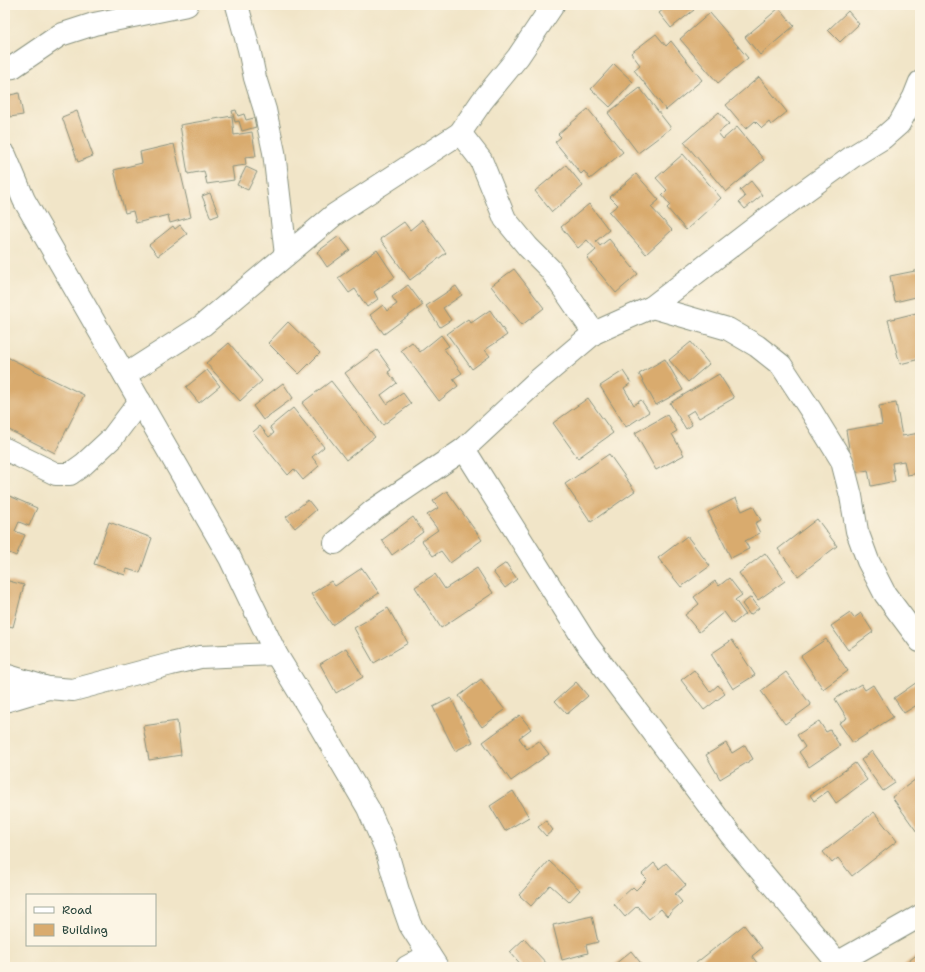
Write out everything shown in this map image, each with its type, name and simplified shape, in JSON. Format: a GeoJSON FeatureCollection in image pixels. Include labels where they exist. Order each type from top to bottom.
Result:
{"type":"FeatureCollection","features":[{"type":"Feature","properties":{"kind":"street"},"geometry":{"type":"LineString","coordinates":[[5,68],[13,67],[60,35],[94,24],[187,5]]}},
{"type":"Feature","properties":{"kind":"street"},"geometry":{"type":"LineString","coordinates":[[237,5],[255,78],[265,110],[274,152],[286,256]]}},
{"type":"Feature","properties":{"kind":"street"},"geometry":{"type":"LineString","coordinates":[[125,376],[203,325],[334,215],[460,133],[482,101],[518,57],[553,5]]}},
{"type":"Feature","properties":{"kind":"street"},"geometry":{"type":"LineString","coordinates":[[335,543],[374,510],[464,449],[536,382],[594,333],[652,307],[769,217],[852,157],[883,138],[899,124],[914,97],[920,82]]}},
{"type":"Feature","properties":{"kind":"street"},"geometry":{"type":"LineString","coordinates":[[460,133],[481,160],[505,219],[528,247],[550,269],[594,333]]}},
{"type":"Feature","properties":{"kind":"street"},"geometry":{"type":"LineString","coordinates":[[5,155],[24,200],[230,558],[276,654],[368,808],[386,849],[410,926],[433,961],[407,967]]}},
{"type":"Feature","properties":{"kind":"street"},"geometry":{"type":"LineString","coordinates":[[652,307],[728,329],[757,346],[781,366],[842,461],[851,496],[857,531],[868,560],[885,594],[920,641]]}},
{"type":"Feature","properties":{"kind":"street"},"geometry":{"type":"LineString","coordinates":[[5,449],[56,474],[70,474],[84,464],[112,438],[140,401]]}},
{"type":"Feature","properties":{"kind":"street"},"geometry":{"type":"LineString","coordinates":[[464,449],[586,643],[730,834],[839,965],[920,916]]}},
{"type":"Feature","properties":{"kind":"street"},"geometry":{"type":"LineString","coordinates":[[5,675],[48,688],[73,690],[200,657],[276,654]]}},
{"type":"Feature","properties":{"kind":"street"},"geometry":{"type":"LineString","coordinates":[[5,701],[48,688]]}},
{"type":"Feature","properties":{"kind":"building"},"geometry":{"type":"Polygon","coordinates":[[[669,5],[690,5],[694,10],[671,28],[659,13],[669,5]]]}},
{"type":"Feature","properties":{"kind":"building"},"geometry":{"type":"Polygon","coordinates":[[[779,8],[794,26],[760,55],[745,37],[779,8]]]}},
{"type":"Feature","properties":{"kind":"building"},"geometry":{"type":"Polygon","coordinates":[[[848,11],[859,24],[840,42],[828,30],[848,11]]]}},
{"type":"Feature","properties":{"kind":"building"},"geometry":{"type":"Polygon","coordinates":[[[710,13],[748,58],[718,83],[680,39],[710,13]]]}},
{"type":"Feature","properties":{"kind":"building"},"geometry":{"type":"Polygon","coordinates":[[[656,34],[666,46],[671,41],[702,80],[666,110],[634,70],[640,65],[631,53],[656,34]]]}},
{"type":"Feature","properties":{"kind":"building"},"geometry":{"type":"Polygon","coordinates":[[[614,64],[633,82],[610,107],[591,89],[614,64]]]}},
{"type":"Feature","properties":{"kind":"building"},"geometry":{"type":"Polygon","coordinates":[[[759,77],[787,112],[771,125],[769,122],[762,128],[755,121],[746,129],[726,105],[759,77]]]}},
{"type":"Feature","properties":{"kind":"building"},"geometry":{"type":"Polygon","coordinates":[[[640,88],[671,128],[638,153],[608,113],[640,88]]]}},
{"type":"Feature","properties":{"kind":"building"},"geometry":{"type":"Polygon","coordinates":[[[19,93],[23,115],[10,117],[6,96],[19,93]]]}},
{"type":"Feature","properties":{"kind":"building"},"geometry":{"type":"Polygon","coordinates":[[[588,109],[623,152],[590,179],[584,171],[581,174],[555,142],[561,137],[558,134],[588,109]]]}},
{"type":"Feature","properties":{"kind":"building"},"geometry":{"type":"Polygon","coordinates":[[[236,110],[238,116],[244,114],[246,120],[254,118],[256,127],[242,131],[239,121],[235,122],[232,111],[236,110]]]}},
{"type":"Feature","properties":{"kind":"building"},"geometry":{"type":"Polygon","coordinates":[[[77,111],[93,156],[78,162],[62,117],[77,111]]]}},
{"type":"Feature","properties":{"kind":"building"},"geometry":{"type":"Polygon","coordinates":[[[719,112],[729,124],[718,133],[723,139],[737,127],[764,160],[726,192],[684,142],[719,112]]]}},
{"type":"Feature","properties":{"kind":"building"},"geometry":{"type":"Polygon","coordinates":[[[232,116],[234,135],[252,132],[256,156],[245,157],[246,165],[232,167],[234,180],[207,184],[204,171],[188,174],[180,125],[232,116]]]}},
{"type":"Feature","properties":{"kind":"building"},"geometry":{"type":"Polygon","coordinates":[[[174,144],[191,217],[170,223],[168,215],[136,223],[133,211],[125,213],[114,170],[142,163],[140,152],[174,144]]]}},
{"type":"Feature","properties":{"kind":"building"},"geometry":{"type":"Polygon","coordinates":[[[683,154],[721,198],[686,230],[667,208],[670,205],[662,195],[667,190],[656,178],[683,154]]]}},
{"type":"Feature","properties":{"kind":"building"},"geometry":{"type":"Polygon","coordinates":[[[566,165],[583,186],[552,212],[535,191],[566,165]]]}},
{"type":"Feature","properties":{"kind":"building"},"geometry":{"type":"Polygon","coordinates":[[[246,167],[257,172],[248,190],[237,185],[246,167]]]}},
{"type":"Feature","properties":{"kind":"building"},"geometry":{"type":"Polygon","coordinates":[[[636,174],[659,200],[651,207],[672,230],[646,254],[609,212],[618,205],[610,197],[636,174]]]}},
{"type":"Feature","properties":{"kind":"building"},"geometry":{"type":"Polygon","coordinates":[[[751,181],[762,195],[745,209],[739,202],[745,197],[740,190],[751,181]]]}},
{"type":"Feature","properties":{"kind":"building"},"geometry":{"type":"Polygon","coordinates":[[[210,193],[219,215],[211,218],[202,196],[210,193]]]}},
{"type":"Feature","properties":{"kind":"building"},"geometry":{"type":"Polygon","coordinates":[[[589,204],[609,230],[596,241],[600,246],[609,239],[638,274],[616,293],[587,258],[596,250],[587,240],[578,248],[561,227],[589,204]]]}},
{"type":"Feature","properties":{"kind":"building"},"geometry":{"type":"Polygon","coordinates":[[[422,220],[446,253],[410,280],[380,239],[404,222],[410,230],[422,220]]]}},
{"type":"Feature","properties":{"kind":"building"},"geometry":{"type":"Polygon","coordinates":[[[180,225],[187,234],[158,256],[149,245],[173,226],[175,229],[180,225]]]}},
{"type":"Feature","properties":{"kind":"building"},"geometry":{"type":"Polygon","coordinates":[[[339,236],[350,250],[327,267],[317,252],[339,236]]]}},
{"type":"Feature","properties":{"kind":"building"},"geometry":{"type":"Polygon","coordinates":[[[377,250],[395,277],[374,292],[378,299],[367,307],[355,289],[349,293],[338,278],[377,250]]]}},
{"type":"Feature","properties":{"kind":"building"},"geometry":{"type":"Polygon","coordinates":[[[514,269],[544,308],[522,325],[491,286],[514,269]]]}},
{"type":"Feature","properties":{"kind":"building"},"geometry":{"type":"Polygon","coordinates":[[[920,270],[920,296],[895,302],[890,276],[920,270]]]}},
{"type":"Feature","properties":{"kind":"building"},"geometry":{"type":"Polygon","coordinates":[[[408,285],[423,305],[384,334],[370,315],[383,305],[387,311],[397,304],[392,297],[408,285]]]}},
{"type":"Feature","properties":{"kind":"building"},"geometry":{"type":"Polygon","coordinates":[[[456,286],[462,295],[443,308],[451,320],[440,327],[426,306],[456,286]]]}},
{"type":"Feature","properties":{"kind":"building"},"geometry":{"type":"Polygon","coordinates":[[[490,310],[507,335],[485,350],[490,356],[472,369],[447,334],[468,319],[471,323],[490,310]]]}},
{"type":"Feature","properties":{"kind":"building"},"geometry":{"type":"Polygon","coordinates":[[[920,312],[920,359],[900,364],[888,320],[920,312]]]}},
{"type":"Feature","properties":{"kind":"building"},"geometry":{"type":"Polygon","coordinates":[[[288,322],[320,353],[299,374],[268,343],[288,322]]]}},
{"type":"Feature","properties":{"kind":"building"},"geometry":{"type":"Polygon","coordinates":[[[441,335],[449,346],[444,349],[462,373],[453,379],[458,386],[439,401],[401,350],[412,342],[420,352],[441,335]]]}},
{"type":"Feature","properties":{"kind":"building"},"geometry":{"type":"Polygon","coordinates":[[[691,342],[709,364],[688,382],[669,360],[691,342]]]}},
{"type":"Feature","properties":{"kind":"building"},"geometry":{"type":"Polygon","coordinates":[[[229,343],[262,381],[240,401],[206,363],[229,343]]]}},
{"type":"Feature","properties":{"kind":"building"},"geometry":{"type":"Polygon","coordinates":[[[377,350],[391,370],[388,372],[397,383],[381,395],[387,404],[403,393],[411,404],[383,425],[345,373],[377,350]]]}},
{"type":"Feature","properties":{"kind":"building"},"geometry":{"type":"Polygon","coordinates":[[[5,356],[84,395],[55,453],[5,428],[5,356]]]}},
{"type":"Feature","properties":{"kind":"building"},"geometry":{"type":"Polygon","coordinates":[[[665,359],[683,390],[656,405],[639,374],[665,359]]]}},
{"type":"Feature","properties":{"kind":"building"},"geometry":{"type":"Polygon","coordinates":[[[207,370],[220,386],[199,403],[186,387],[207,370]]]}},
{"type":"Feature","properties":{"kind":"building"},"geometry":{"type":"Polygon","coordinates":[[[623,371],[631,383],[624,388],[634,405],[641,400],[649,412],[626,427],[600,386],[623,371]]]}},
{"type":"Feature","properties":{"kind":"building"},"geometry":{"type":"Polygon","coordinates":[[[719,374],[734,398],[699,418],[694,410],[686,415],[692,425],[686,429],[670,403],[719,374]]]}},
{"type":"Feature","properties":{"kind":"building"},"geometry":{"type":"Polygon","coordinates":[[[331,381],[375,437],[346,460],[302,403],[331,381]]]}},
{"type":"Feature","properties":{"kind":"building"},"geometry":{"type":"Polygon","coordinates":[[[283,383],[293,398],[263,420],[253,406],[283,383]]]}},
{"type":"Feature","properties":{"kind":"building"},"geometry":{"type":"Polygon","coordinates":[[[588,398],[613,433],[578,458],[553,423],[588,398]]]}},
{"type":"Feature","properties":{"kind":"building"},"geometry":{"type":"Polygon","coordinates":[[[896,403],[902,436],[920,433],[920,473],[907,475],[904,461],[892,463],[895,481],[871,486],[868,470],[853,473],[846,430],[882,424],[879,406],[896,403]]]}},
{"type":"Feature","properties":{"kind":"building"},"geometry":{"type":"Polygon","coordinates":[[[293,408],[324,447],[312,457],[319,466],[303,480],[294,469],[288,475],[253,432],[260,426],[269,437],[274,433],[270,427],[293,408]]]}},
{"type":"Feature","properties":{"kind":"building"},"geometry":{"type":"Polygon","coordinates":[[[667,415],[677,431],[672,434],[684,455],[656,470],[635,433],[667,415]]]}},
{"type":"Feature","properties":{"kind":"building"},"geometry":{"type":"Polygon","coordinates":[[[609,454],[635,491],[591,522],[565,484],[609,454]]]}},
{"type":"Feature","properties":{"kind":"building"},"geometry":{"type":"Polygon","coordinates":[[[447,491],[482,540],[450,563],[441,551],[433,556],[422,541],[438,530],[427,515],[438,508],[433,501],[447,491]]]}},
{"type":"Feature","properties":{"kind":"building"},"geometry":{"type":"Polygon","coordinates":[[[5,494],[37,508],[29,526],[19,522],[15,531],[25,535],[16,556],[5,551],[5,494]]]}},
{"type":"Feature","properties":{"kind":"building"},"geometry":{"type":"Polygon","coordinates":[[[736,498],[742,511],[753,506],[761,520],[755,523],[760,533],[745,541],[749,549],[731,558],[708,512],[736,498]]]}},
{"type":"Feature","properties":{"kind":"building"},"geometry":{"type":"Polygon","coordinates":[[[308,500],[316,510],[295,528],[286,517],[308,500]]]}},
{"type":"Feature","properties":{"kind":"building"},"geometry":{"type":"Polygon","coordinates":[[[413,517],[423,532],[392,555],[382,540],[413,517]]]}},
{"type":"Feature","properties":{"kind":"building"},"geometry":{"type":"Polygon","coordinates":[[[817,519],[837,546],[798,576],[778,549],[817,519]]]}},
{"type":"Feature","properties":{"kind":"building"},"geometry":{"type":"Polygon","coordinates":[[[109,522],[152,538],[140,573],[127,569],[125,575],[94,564],[109,522]]]}},
{"type":"Feature","properties":{"kind":"building"},"geometry":{"type":"Polygon","coordinates":[[[687,536],[710,566],[681,587],[658,558],[687,536]]]}},
{"type":"Feature","properties":{"kind":"building"},"geometry":{"type":"Polygon","coordinates":[[[765,553],[785,581],[758,600],[739,573],[765,553]]]}},
{"type":"Feature","properties":{"kind":"building"},"geometry":{"type":"Polygon","coordinates":[[[506,563],[517,579],[505,588],[493,572],[506,563]]]}},
{"type":"Feature","properties":{"kind":"building"},"geometry":{"type":"Polygon","coordinates":[[[362,568],[379,593],[332,625],[311,594],[331,581],[335,586],[362,568]]]}},
{"type":"Feature","properties":{"kind":"building"},"geometry":{"type":"Polygon","coordinates":[[[477,568],[493,593],[441,628],[415,587],[435,574],[445,589],[477,568]]]}},
{"type":"Feature","properties":{"kind":"building"},"geometry":{"type":"Polygon","coordinates":[[[729,578],[742,595],[735,600],[745,614],[733,624],[724,612],[699,632],[685,615],[699,604],[694,597],[715,581],[719,586],[729,578]]]}},
{"type":"Feature","properties":{"kind":"building"},"geometry":{"type":"Polygon","coordinates":[[[5,580],[24,585],[13,627],[5,625],[5,580]]]}},
{"type":"Feature","properties":{"kind":"building"},"geometry":{"type":"Polygon","coordinates":[[[751,597],[759,608],[750,615],[742,604],[751,597]]]}},
{"type":"Feature","properties":{"kind":"building"},"geometry":{"type":"Polygon","coordinates":[[[388,608],[408,643],[374,663],[354,628],[388,608]]]}},
{"type":"Feature","properties":{"kind":"building"},"geometry":{"type":"Polygon","coordinates":[[[850,613],[854,618],[861,613],[873,632],[848,650],[831,626],[850,613]]]}},
{"type":"Feature","properties":{"kind":"building"},"geometry":{"type":"Polygon","coordinates":[[[826,639],[848,671],[823,689],[801,656],[826,639]]]}},
{"type":"Feature","properties":{"kind":"building"},"geometry":{"type":"Polygon","coordinates":[[[732,640],[755,675],[733,689],[711,654],[732,640]]]}},
{"type":"Feature","properties":{"kind":"building"},"geometry":{"type":"Polygon","coordinates":[[[346,648],[363,677],[336,693],[320,664],[346,648]]]}},
{"type":"Feature","properties":{"kind":"building"},"geometry":{"type":"Polygon","coordinates":[[[694,670],[710,692],[718,685],[725,694],[704,710],[681,680],[694,670]]]}},
{"type":"Feature","properties":{"kind":"building"},"geometry":{"type":"Polygon","coordinates":[[[786,672],[811,705],[785,724],[761,691],[786,672]]]}},
{"type":"Feature","properties":{"kind":"building"},"geometry":{"type":"Polygon","coordinates":[[[481,679],[505,710],[482,727],[459,696],[481,679]]]}},
{"type":"Feature","properties":{"kind":"building"},"geometry":{"type":"Polygon","coordinates":[[[920,680],[920,703],[904,713],[894,698],[920,680]]]}},
{"type":"Feature","properties":{"kind":"building"},"geometry":{"type":"Polygon","coordinates":[[[576,682],[588,696],[567,714],[555,701],[576,682]]]}},
{"type":"Feature","properties":{"kind":"building"},"geometry":{"type":"Polygon","coordinates":[[[861,684],[865,690],[873,685],[893,717],[853,743],[839,723],[847,718],[835,699],[861,684]]]}},
{"type":"Feature","properties":{"kind":"building"},"geometry":{"type":"Polygon","coordinates":[[[451,698],[473,742],[455,751],[433,707],[451,698]]]}},
{"type":"Feature","properties":{"kind":"building"},"geometry":{"type":"Polygon","coordinates":[[[520,715],[531,729],[519,738],[527,749],[539,741],[549,754],[511,781],[483,742],[520,715]]]}},
{"type":"Feature","properties":{"kind":"building"},"geometry":{"type":"Polygon","coordinates":[[[177,721],[181,755],[149,760],[143,726],[177,721]]]}},
{"type":"Feature","properties":{"kind":"building"},"geometry":{"type":"Polygon","coordinates":[[[819,721],[826,732],[830,730],[840,746],[809,767],[799,752],[805,747],[797,735],[819,721]]]}},
{"type":"Feature","properties":{"kind":"building"},"geometry":{"type":"Polygon","coordinates":[[[726,743],[732,753],[745,745],[753,759],[720,779],[706,755],[726,743]]]}},
{"type":"Feature","properties":{"kind":"building"},"geometry":{"type":"Polygon","coordinates":[[[872,751],[895,783],[883,791],[861,760],[872,751]]]}},
{"type":"Feature","properties":{"kind":"building"},"geometry":{"type":"Polygon","coordinates":[[[855,763],[867,780],[836,803],[828,791],[814,801],[810,795],[855,763]]]}},
{"type":"Feature","properties":{"kind":"building"},"geometry":{"type":"Polygon","coordinates":[[[920,776],[920,830],[917,832],[892,797],[920,776]]]}},
{"type":"Feature","properties":{"kind":"building"},"geometry":{"type":"Polygon","coordinates":[[[513,791],[529,817],[505,831],[490,806],[513,791]]]}},
{"type":"Feature","properties":{"kind":"building"},"geometry":{"type":"Polygon","coordinates":[[[874,812],[897,841],[852,876],[838,858],[832,863],[823,852],[874,812]]]}},
{"type":"Feature","properties":{"kind":"building"},"geometry":{"type":"Polygon","coordinates":[[[546,821],[553,830],[546,836],[538,827],[546,821]]]}},
{"type":"Feature","properties":{"kind":"building"},"geometry":{"type":"Polygon","coordinates":[[[549,861],[580,890],[569,902],[550,885],[531,906],[519,895],[549,861]]]}},
{"type":"Feature","properties":{"kind":"building"},"geometry":{"type":"Polygon","coordinates":[[[654,863],[659,869],[666,863],[686,885],[675,894],[682,902],[667,916],[661,909],[649,919],[637,906],[625,917],[614,904],[633,887],[636,890],[647,879],[642,874],[654,863]]]}},
{"type":"Feature","properties":{"kind":"building"},"geometry":{"type":"Polygon","coordinates":[[[592,916],[598,942],[586,945],[588,953],[562,960],[553,925],[592,916]]]}},
{"type":"Feature","properties":{"kind":"building"},"geometry":{"type":"Polygon","coordinates":[[[744,925],[762,948],[752,956],[760,967],[691,967],[744,925]]]}},
{"type":"Feature","properties":{"kind":"building"},"geometry":{"type":"Polygon","coordinates":[[[524,939],[548,965],[546,967],[523,967],[510,952],[524,939]]]}},
{"type":"Feature","properties":{"kind":"building"},"geometry":{"type":"Polygon","coordinates":[[[631,951],[644,967],[615,967],[614,965],[631,951]]]}},
{"type":"Feature","properties":{"kind":"building"},"geometry":{"type":"Polygon","coordinates":[[[920,952],[920,967],[906,967],[904,965],[920,952]]]}}]}
